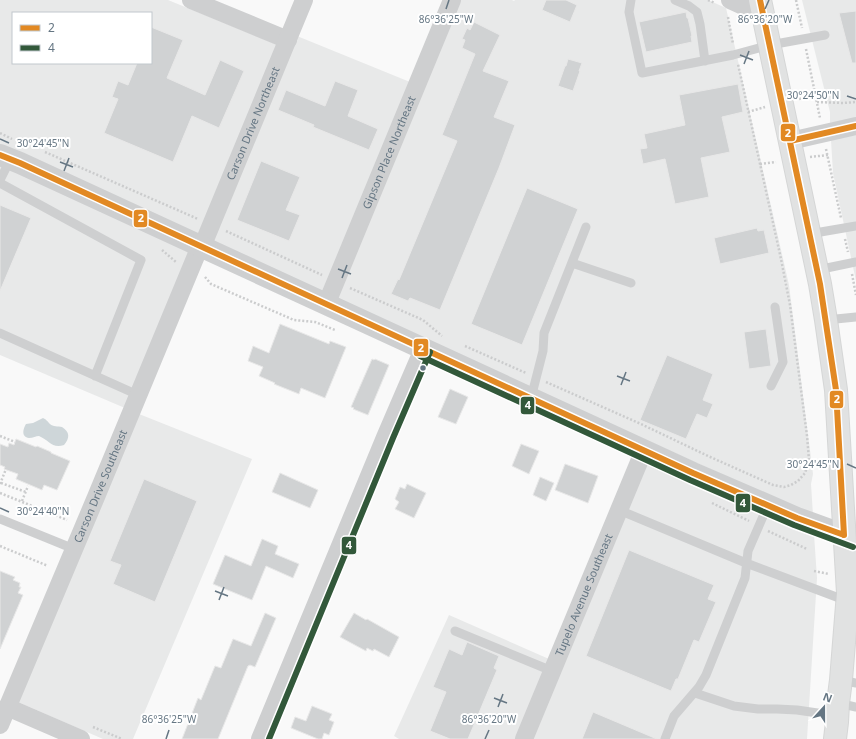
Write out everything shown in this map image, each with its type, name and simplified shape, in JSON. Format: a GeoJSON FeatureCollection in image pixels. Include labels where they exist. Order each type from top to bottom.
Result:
{"type":"FeatureCollection","features":[{"type":"Feature","properties":{"kind":"highway"},"geometry":{"type":"LineString","coordinates":[[762,7],[817,270],[836,390],[850,538],[847,600],[850,633],[848,682],[844,709],[835,739]]}},
{"type":"Feature","properties":{"kind":"street"},"geometry":{"type":"LineString","coordinates":[[191,0],[288,40]]}},
{"type":"Feature","properties":{"kind":"street","name":"Carson Drive Northeast"},"geometry":{"type":"LineString","coordinates":[[202,247],[304,0]]}},
{"type":"Feature","properties":{"kind":"street","name":"Gipson Place Northeast"},"geometry":{"type":"LineString","coordinates":[[326,305],[452,0]]}},
{"type":"Feature","properties":{"kind":"street"},"geometry":{"type":"LineString","coordinates":[[729,8],[762,7]]}},
{"type":"Feature","properties":{"kind":"street"},"geometry":{"type":"LineString","coordinates":[[790,141],[856,126]]}},
{"type":"Feature","properties":{"kind":"street"},"geometry":{"type":"LineString","coordinates":[[8,151],[202,247],[326,305],[644,450],[803,520],[850,538]]}},
{"type":"Feature","properties":{"kind":"street","name":"Carson Drive Southeast"},"geometry":{"type":"LineString","coordinates":[[0,725],[4,703],[74,549],[198,251],[202,247]]}},
{"type":"Feature","properties":{"kind":"street"},"geometry":{"type":"LineString","coordinates":[[260,739],[423,349]]}},
{"type":"Feature","properties":{"kind":"street","name":"Tupelo Avenue Southeast"},"geometry":{"type":"LineString","coordinates":[[524,739],[644,450]]}},
{"type":"Feature","properties":{"kind":"street"},"geometry":{"type":"LineString","coordinates":[[4,703],[81,739]]}},
{"type":"Feature","properties":{"kind":"lane"},"geometry":{"type":"LineString","coordinates":[[631,0],[629,12],[642,73],[705,61],[770,45],[825,35]]}},
{"type":"Feature","properties":{"kind":"lane"},"geometry":{"type":"LineString","coordinates":[[675,0],[689,6],[697,12],[705,61]]}},
{"type":"Feature","properties":{"kind":"lane"},"geometry":{"type":"LineString","coordinates":[[0,180],[8,151]]}},
{"type":"Feature","properties":{"kind":"lane"},"geometry":{"type":"LineString","coordinates":[[0,183],[141,260],[95,376]]}},
{"type":"Feature","properties":{"kind":"lane"},"geometry":{"type":"LineString","coordinates":[[809,234],[856,226]]}},
{"type":"Feature","properties":{"kind":"lane"},"geometry":{"type":"LineString","coordinates":[[531,398],[543,351],[544,333],[586,228]]}},
{"type":"Feature","properties":{"kind":"lane"},"geometry":{"type":"LineString","coordinates":[[572,262],[631,283]]}},
{"type":"Feature","properties":{"kind":"lane"},"geometry":{"type":"LineString","coordinates":[[817,270],[856,262]]}},
{"type":"Feature","properties":{"kind":"lane"},"geometry":{"type":"LineString","coordinates":[[771,386],[782,362],[775,307]]}},
{"type":"Feature","properties":{"kind":"lane"},"geometry":{"type":"LineString","coordinates":[[826,320],[856,317]]}},
{"type":"Feature","properties":{"kind":"lane"},"geometry":{"type":"LineString","coordinates":[[0,333],[138,395]]}},
{"type":"Feature","properties":{"kind":"lane"},"geometry":{"type":"LineString","coordinates":[[664,739],[674,716],[699,687],[706,675],[745,578],[748,551],[768,505]]}},
{"type":"Feature","properties":{"kind":"lane"},"geometry":{"type":"LineString","coordinates":[[619,510],[746,563],[847,600]]}},
{"type":"Feature","properties":{"kind":"lane"},"geometry":{"type":"LineString","coordinates":[[0,519],[74,549]]}},
{"type":"Feature","properties":{"kind":"lane"},"geometry":{"type":"LineString","coordinates":[[455,631],[552,670]]}},
{"type":"Feature","properties":{"kind":"lane"},"geometry":{"type":"LineString","coordinates":[[694,693],[734,706],[758,709],[844,709]]}},
{"type":"Feature","properties":{"kind":"path"},"geometry":{"type":"LineString","coordinates":[[462,345],[642,424],[773,485],[784,487],[791,485],[798,481],[805,473],[809,460],[807,436],[790,305],[782,259],[736,54],[729,8]]}},
{"type":"Feature","properties":{"kind":"path"},"geometry":{"type":"LineString","coordinates":[[817,102],[856,102]]}},
{"type":"Feature","properties":{"kind":"path"},"geometry":{"type":"LineString","coordinates":[[0,133],[8,151]]}},
{"type":"Feature","properties":{"kind":"path"},"geometry":{"type":"LineString","coordinates":[[44,152],[422,320],[441,336],[448,339]]}},
{"type":"Feature","properties":{"kind":"path"},"geometry":{"type":"LineString","coordinates":[[0,436],[15,442]]}},
{"type":"Feature","properties":{"kind":"path"},"geometry":{"type":"LineString","coordinates":[[0,471],[5,471],[0,484],[26,492]]}},
{"type":"Feature","properties":{"kind":"path"},"geometry":{"type":"LineString","coordinates":[[22,501],[28,486]]}},
{"type":"Feature","properties":{"kind":"path"},"geometry":{"type":"LineString","coordinates":[[0,493],[67,520]]}},
{"type":"Feature","properties":{"kind":"path"},"geometry":{"type":"LineString","coordinates":[[0,546],[48,566]]}},
{"type":"Feature","properties":{"kind":"shaded area"},"geometry":{"type":"Polygon","coordinates":[[[0,0],[168,0],[278,45],[198,236],[0,146],[0,0]]]}},
{"type":"Feature","properties":{"kind":"shaded area"},"geometry":{"type":"Polygon","coordinates":[[[460,0],[708,0],[726,8],[789,285],[813,474],[811,484],[813,515],[336,300],[460,0]]]}},
{"type":"Feature","properties":{"kind":"shaded area"},"geometry":{"type":"Polygon","coordinates":[[[802,0],[856,0],[856,118],[830,123],[830,112],[802,0]]]}},
{"type":"Feature","properties":{"kind":"shaded area"},"geometry":{"type":"Polygon","coordinates":[[[297,36],[410,82],[322,294],[212,243],[297,36]]]}},
{"type":"Feature","properties":{"kind":"shaded area"},"geometry":{"type":"Polygon","coordinates":[[[856,135],[856,281],[833,173],[831,140],[856,135]]]}},
{"type":"Feature","properties":{"kind":"shaded area"},"geometry":{"type":"Polygon","coordinates":[[[0,165],[189,251],[125,408],[0,355],[0,165]]]}},
{"type":"Feature","properties":{"kind":"shaded area"},"geometry":{"type":"Polygon","coordinates":[[[139,414],[252,459],[133,739],[103,739],[18,702],[139,414]]]}},
{"type":"Feature","properties":{"kind":"shaded area"},"geometry":{"type":"Polygon","coordinates":[[[43,418],[51,425],[62,427],[67,431],[68,438],[64,445],[53,445],[39,436],[29,438],[25,436],[24,430],[26,424],[33,423],[43,418]]]}},
{"type":"Feature","properties":{"kind":"shaded area"},"geometry":{"type":"Polygon","coordinates":[[[647,461],[814,534],[817,578],[807,739],[532,739],[647,461]]]}},
{"type":"Feature","properties":{"kind":"shaded area"},"geometry":{"type":"Polygon","coordinates":[[[449,615],[549,659],[516,739],[399,739],[394,736],[449,615]]]}},
{"type":"Feature","properties":{"kind":"building"},"geometry":{"type":"Polygon","coordinates":[[[546,0],[566,0],[577,5],[570,22],[542,10],[546,0]]]}},
{"type":"Feature","properties":{"kind":"building"},"geometry":{"type":"Polygon","coordinates":[[[856,11],[856,63],[852,63],[839,13],[856,11]]]}},
{"type":"Feature","properties":{"kind":"building"},"geometry":{"type":"Polygon","coordinates":[[[686,12],[692,42],[646,52],[639,22],[686,12]]]}},
{"type":"Feature","properties":{"kind":"building"},"geometry":{"type":"Polygon","coordinates":[[[474,22],[500,35],[483,71],[509,81],[494,117],[515,125],[499,168],[440,310],[410,298],[408,301],[391,294],[398,279],[399,280],[457,141],[442,135],[475,54],[462,48],[465,40],[462,39],[467,28],[470,30],[474,22]]]}},
{"type":"Feature","properties":{"kind":"building"},"geometry":{"type":"Polygon","coordinates":[[[152,27],[183,40],[167,78],[205,95],[220,60],[244,71],[219,128],[192,116],[173,162],[104,133],[118,99],[112,97],[118,81],[128,85],[137,64],[152,64],[152,27]]]}},
{"type":"Feature","properties":{"kind":"building"},"geometry":{"type":"Polygon","coordinates":[[[568,59],[582,63],[573,91],[558,86],[568,59]]]}},
{"type":"Feature","properties":{"kind":"building"},"geometry":{"type":"Polygon","coordinates":[[[335,81],[358,90],[348,116],[378,129],[369,150],[313,127],[314,125],[278,110],[286,90],[325,106],[335,81]]]}},
{"type":"Feature","properties":{"kind":"building"},"geometry":{"type":"Polygon","coordinates":[[[738,84],[743,112],[722,117],[730,152],[701,158],[709,197],[675,204],[665,159],[643,164],[640,149],[647,148],[644,134],[685,125],[679,95],[738,84]]]}},
{"type":"Feature","properties":{"kind":"building"},"geometry":{"type":"Polygon","coordinates":[[[261,161],[300,177],[286,210],[300,215],[289,241],[237,220],[261,161]]]}},
{"type":"Feature","properties":{"kind":"building"},"geometry":{"type":"Polygon","coordinates":[[[527,188],[578,209],[522,345],[471,324],[527,188]]]}},
{"type":"Feature","properties":{"kind":"building"},"geometry":{"type":"Polygon","coordinates":[[[0,205],[31,218],[0,291],[0,205]]]}},
{"type":"Feature","properties":{"kind":"building"},"geometry":{"type":"Polygon","coordinates":[[[757,228],[758,231],[764,230],[769,253],[720,264],[714,238],[757,228]]]}},
{"type":"Feature","properties":{"kind":"building"},"geometry":{"type":"Polygon","coordinates":[[[280,324],[329,344],[330,341],[346,347],[325,398],[301,388],[299,394],[274,384],[275,383],[259,376],[263,367],[248,361],[253,346],[269,353],[280,324]]]}},
{"type":"Feature","properties":{"kind":"building"},"geometry":{"type":"Polygon","coordinates":[[[766,329],[771,366],[749,369],[744,332],[766,329]]]}},
{"type":"Feature","properties":{"kind":"building"},"geometry":{"type":"Polygon","coordinates":[[[667,355],[713,374],[703,400],[713,404],[707,418],[697,414],[686,439],[640,420],[667,355]]]}},
{"type":"Feature","properties":{"kind":"building"},"geometry":{"type":"Polygon","coordinates":[[[372,359],[389,365],[368,415],[351,407],[372,359]]]}},
{"type":"Feature","properties":{"kind":"building"},"geometry":{"type":"Polygon","coordinates":[[[450,389],[468,397],[456,424],[438,417],[450,389]]]}},
{"type":"Feature","properties":{"kind":"building"},"geometry":{"type":"Polygon","coordinates":[[[16,439],[36,447],[37,446],[70,461],[57,490],[44,485],[42,490],[16,479],[18,474],[4,469],[5,467],[0,465],[0,444],[8,447],[9,443],[14,445],[16,439]]]}},
{"type":"Feature","properties":{"kind":"building"},"geometry":{"type":"Polygon","coordinates":[[[521,444],[539,451],[529,474],[512,466],[521,444]]]}},
{"type":"Feature","properties":{"kind":"building"},"geometry":{"type":"Polygon","coordinates":[[[565,464],[598,476],[588,503],[555,490],[565,464]]]}},
{"type":"Feature","properties":{"kind":"building"},"geometry":{"type":"Polygon","coordinates":[[[280,473],[318,490],[310,508],[272,492],[280,473]]]}},
{"type":"Feature","properties":{"kind":"building"},"geometry":{"type":"Polygon","coordinates":[[[540,477],[554,483],[546,501],[533,495],[540,477]]]}},
{"type":"Feature","properties":{"kind":"building"},"geometry":{"type":"Polygon","coordinates":[[[144,479],[197,501],[155,602],[113,584],[121,565],[110,561],[144,479]]]}},
{"type":"Feature","properties":{"kind":"building"},"geometry":{"type":"Polygon","coordinates":[[[407,484],[426,493],[414,518],[395,509],[399,502],[395,499],[400,487],[405,489],[407,484]]]}},
{"type":"Feature","properties":{"kind":"building"},"geometry":{"type":"Polygon","coordinates":[[[262,539],[278,546],[275,554],[299,564],[293,578],[266,566],[252,600],[213,584],[225,555],[251,566],[262,539]]]}},
{"type":"Feature","properties":{"kind":"building"},"geometry":{"type":"Polygon","coordinates":[[[629,550],[714,585],[708,599],[716,602],[699,642],[694,640],[678,679],[676,679],[671,691],[586,656],[629,550]]]}},
{"type":"Feature","properties":{"kind":"building"},"geometry":{"type":"Polygon","coordinates":[[[0,571],[15,577],[13,580],[20,583],[19,587],[21,587],[18,593],[23,595],[0,649],[0,571]]]}},
{"type":"Feature","properties":{"kind":"building"},"geometry":{"type":"Polygon","coordinates":[[[265,613],[276,618],[255,667],[250,665],[248,666],[218,739],[182,739],[198,698],[201,700],[215,666],[221,668],[233,639],[251,646],[265,613]]]}},
{"type":"Feature","properties":{"kind":"building"},"geometry":{"type":"Polygon","coordinates":[[[354,613],[399,637],[389,657],[374,649],[373,651],[367,648],[366,651],[340,637],[354,613]]]}},
{"type":"Feature","properties":{"kind":"building"},"geometry":{"type":"Polygon","coordinates":[[[467,642],[499,656],[494,668],[497,670],[468,739],[450,739],[430,731],[446,692],[433,687],[449,649],[462,655],[467,642]]]}},
{"type":"Feature","properties":{"kind":"building"},"geometry":{"type":"Polygon","coordinates":[[[312,706],[332,714],[329,720],[334,722],[329,735],[324,733],[322,739],[318,739],[291,728],[295,717],[306,721],[312,706]]]}},
{"type":"Feature","properties":{"kind":"building"},"geometry":{"type":"Polygon","coordinates":[[[593,712],[657,739],[582,739],[593,712]]]}},
{"type":"Feature","properties":{"kind":"transit line","name":"2"},"geometry":{"type":"LineString","coordinates":[[760,0],[820,284],[836,390],[844,535]]}},
{"type":"Feature","properties":{"kind":"transit line","name":"2"},"geometry":{"type":"LineString","coordinates":[[790,141],[856,126]]}},
{"type":"Feature","properties":{"kind":"transit line","name":"2"},"geometry":{"type":"LineString","coordinates":[[0,155],[693,473],[797,518],[844,535]]}},
{"type":"Feature","properties":{"kind":"transit line","name":"4"},"geometry":{"type":"LineString","coordinates":[[269,739],[430,352]]}},
{"type":"Feature","properties":{"kind":"transit line","name":"4"},"geometry":{"type":"LineString","coordinates":[[420,356],[690,480],[794,525],[853,547]]}}]}
